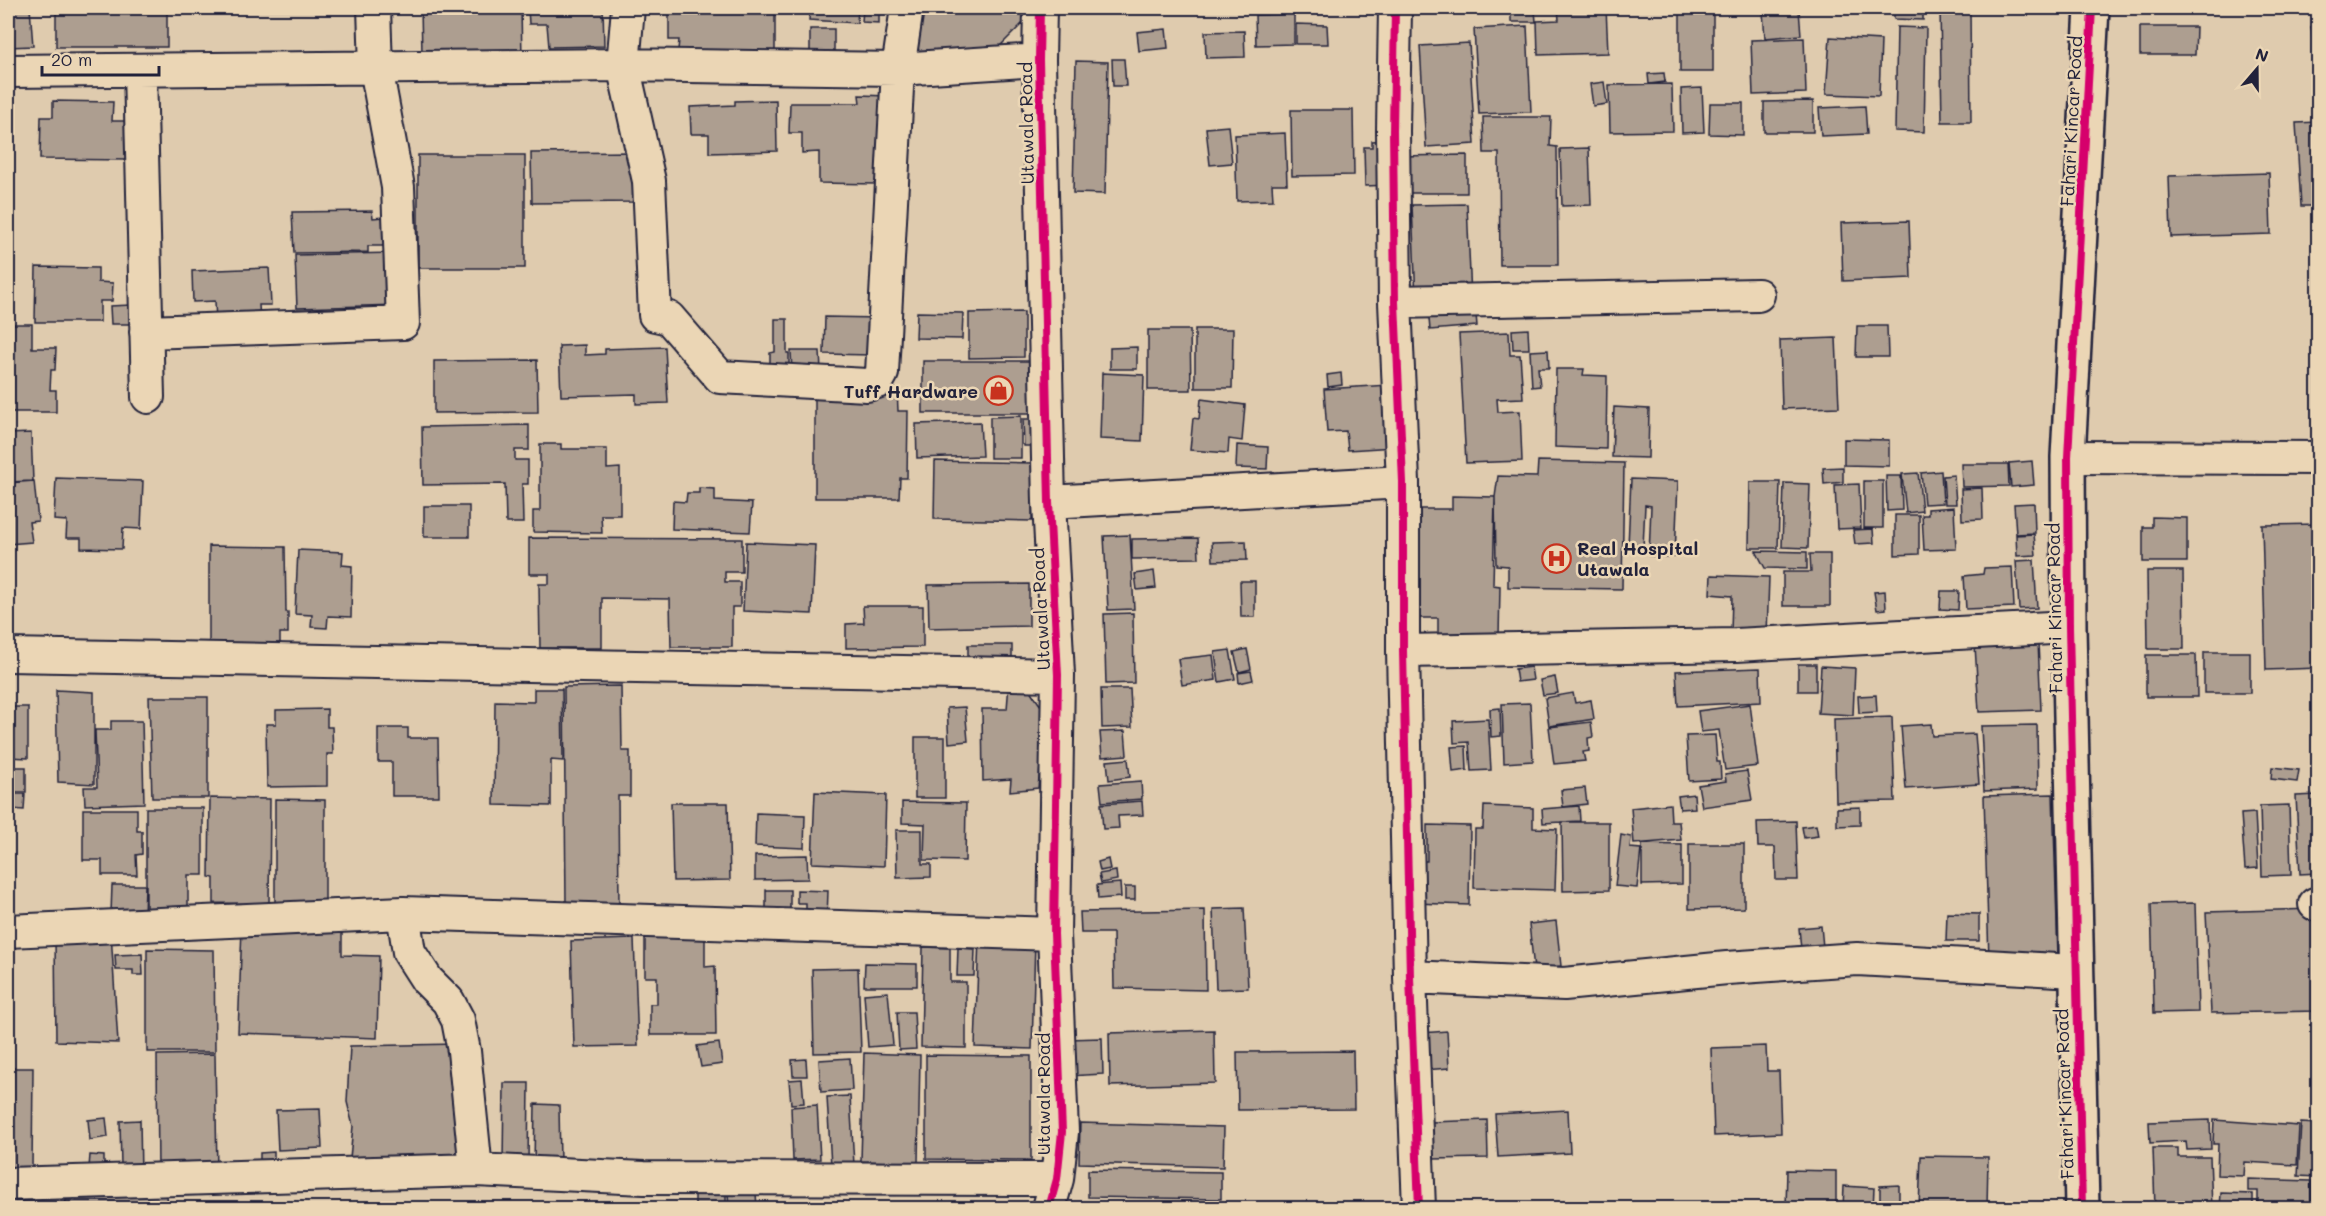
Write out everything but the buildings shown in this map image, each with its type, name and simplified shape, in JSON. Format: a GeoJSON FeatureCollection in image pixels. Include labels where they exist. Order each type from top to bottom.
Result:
{"type":"FeatureCollection","features":[{"type":"Feature","properties":{"kind":"street"},"geometry":{"type":"LineString","coordinates":[[146,332],[403,323],[398,187],[376,68],[374,8]]}},
{"type":"Feature","properties":{"kind":"street"},"geometry":{"type":"LineString","coordinates":[[628,8],[623,64],[649,182],[655,315],[669,318],[720,377],[867,385],[877,382],[882,373],[898,69],[907,8]]}},
{"type":"Feature","properties":{"kind":"street","name":"Utawala Road"},"geometry":{"type":"LineString","coordinates":[[1040,8],[1039,60],[1049,502],[1059,675],[1054,934],[1062,1132],[1053,1194]]}},
{"type":"Feature","properties":{"kind":"street"},"geometry":{"type":"LineString","coordinates":[[1395,8],[1393,131],[1395,302],[1403,482],[1403,651],[1410,977],[1419,1209]]}},
{"type":"Feature","properties":{"kind":"street","name":"Fahari Kincar Road"},"geometry":{"type":"LineString","coordinates":[[2082,1209],[2069,627],[2068,457],[2092,8]]}},
{"type":"Feature","properties":{"kind":"street"},"geometry":{"type":"LineString","coordinates":[[8,71],[623,64],[898,69],[1039,60]]}},
{"type":"Feature","properties":{"kind":"street"},"geometry":{"type":"LineString","coordinates":[[140,70],[148,397]]}},
{"type":"Feature","properties":{"kind":"street"},"geometry":{"type":"LineString","coordinates":[[1395,302],[1758,296]]}},
{"type":"Feature","properties":{"kind":"street"},"geometry":{"type":"LineString","coordinates":[[2068,457],[2319,458]]}},
{"type":"Feature","properties":{"kind":"street"},"geometry":{"type":"LineString","coordinates":[[1049,502],[1403,482]]}},
{"type":"Feature","properties":{"kind":"street"},"geometry":{"type":"LineString","coordinates":[[1403,651],[1736,645],[2069,627]]}},
{"type":"Feature","properties":{"kind":"street"},"geometry":{"type":"LineString","coordinates":[[8,655],[1059,675]]}},
{"type":"Feature","properties":{"kind":"street"},"geometry":{"type":"LineString","coordinates":[[8,931],[403,913],[1054,934]]}},
{"type":"Feature","properties":{"kind":"street"},"geometry":{"type":"LineString","coordinates":[[403,913],[409,952],[427,980],[448,1001],[458,1020],[464,1051],[476,1170]]}},
{"type":"Feature","properties":{"kind":"street"},"geometry":{"type":"LineString","coordinates":[[1410,977],[1564,984],[1727,968],[1857,959],[2076,971]]}},
{"type":"Feature","properties":{"kind":"street"},"geometry":{"type":"LineString","coordinates":[[8,1184],[476,1170],[1053,1194]]}},
{"type":"Feature","properties":{"kind":"cycle path"},"geometry":{"type":"LineString","coordinates":[[1040,8],[1039,60],[1049,502],[1058,675],[1054,934],[1062,1132],[1057,1179],[1049,1208]]}},
{"type":"Feature","properties":{"kind":"cycle path"},"geometry":{"type":"LineString","coordinates":[[1395,8],[1393,131],[1395,302],[1403,482],[1403,651],[1410,977],[1419,1208]]}},
{"type":"Feature","properties":{"kind":"cycle path"},"geometry":{"type":"LineString","coordinates":[[2082,1208],[2069,627],[2068,457],[2092,8]]}},
{"type":"Feature","properties":{"kind":"place","name":"Tuff Hardware"},"geometry":{"type":"Point","coordinates":[999,391]}},
{"type":"Feature","properties":{"kind":"place","name":"Real Hospital Utawala"},"geometry":{"type":"Point","coordinates":[1556,558]}}]}
